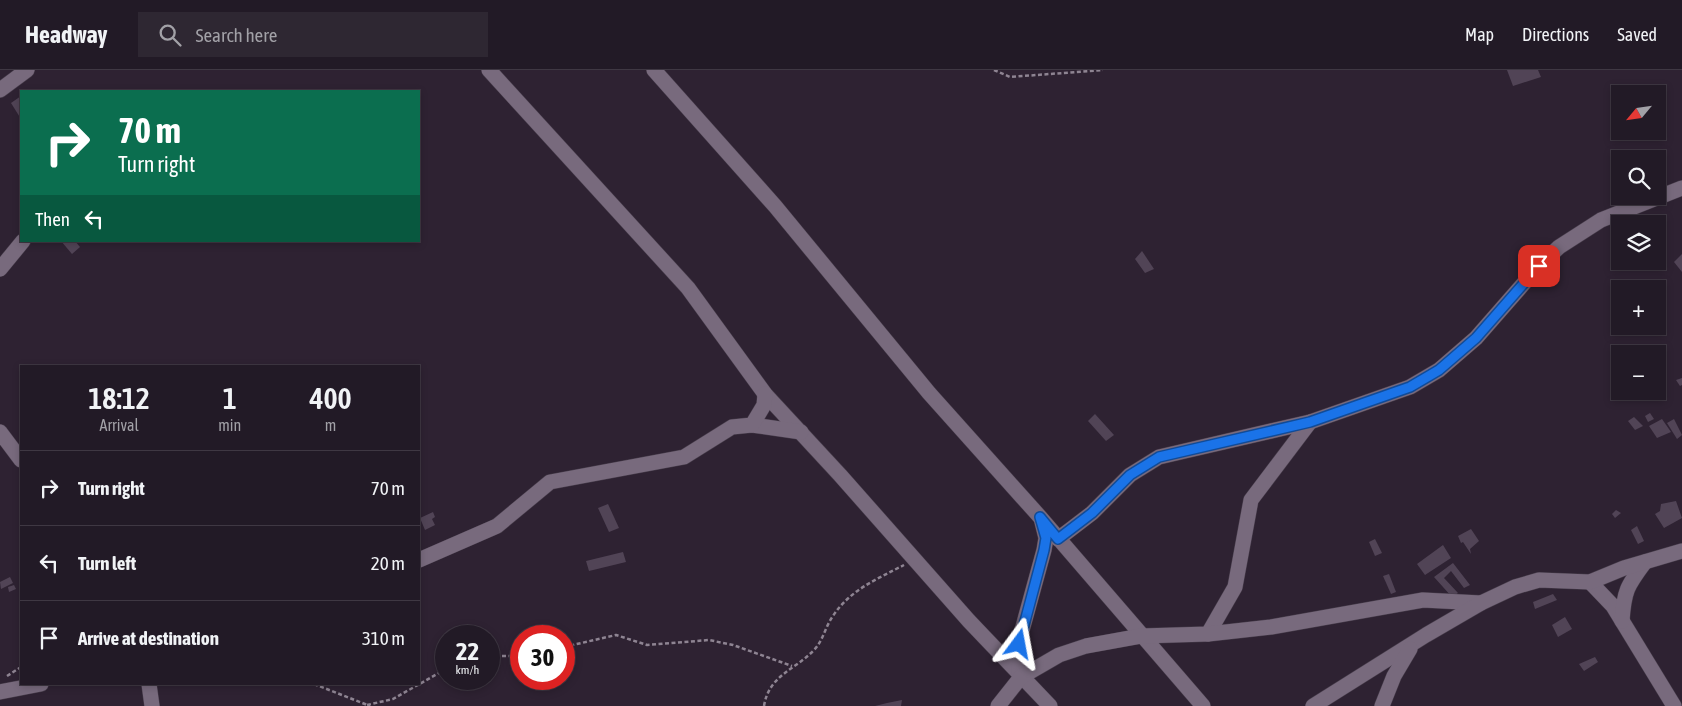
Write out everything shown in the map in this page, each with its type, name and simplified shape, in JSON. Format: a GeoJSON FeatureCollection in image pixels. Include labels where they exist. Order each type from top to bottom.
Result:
{"type":"FeatureCollection","features":[{"type":"Feature","properties":{"kind":"street"},"geometry":{"type":"LineString","coordinates":[[0,90],[27,70]]}},
{"type":"Feature","properties":{"kind":"street"},"geometry":{"type":"LineString","coordinates":[[489,70],[688,288],[765,394],[914,560],[1050,706]]}},
{"type":"Feature","properties":{"kind":"street"},"geometry":{"type":"LineString","coordinates":[[654,70],[775,206],[929,393],[1040,517],[1203,706]]}},
{"type":"Feature","properties":{"kind":"street"},"geometry":{"type":"LineString","coordinates":[[1058,539],[1092,513],[1130,475],[1149,461],[1159,457],[1310,422],[1410,387],[1439,370],[1476,338],[1539,266],[1559,247],[1600,220],[1682,188]]}},
{"type":"Feature","properties":{"kind":"street"},"geometry":{"type":"LineString","coordinates":[[0,269],[22,242]]}},
{"type":"Feature","properties":{"kind":"street"},"geometry":{"type":"LineString","coordinates":[[752,424],[764,406],[765,394]]}},
{"type":"Feature","properties":{"kind":"street"},"geometry":{"type":"LineString","coordinates":[[1208,634],[1235,586],[1251,500],[1310,422]]}},
{"type":"Feature","properties":{"kind":"street"},"geometry":{"type":"LineString","coordinates":[[420,560],[497,526],[550,482],[684,457],[732,427],[752,424],[800,432]]}},
{"type":"Feature","properties":{"kind":"street"},"geometry":{"type":"LineString","coordinates":[[0,432],[20,459]]}},
{"type":"Feature","properties":{"kind":"street"},"geometry":{"type":"LineString","coordinates":[[1020,675],[1021,634],[1046,538],[1040,517]]}},
{"type":"Feature","properties":{"kind":"street"},"geometry":{"type":"LineString","coordinates":[[1313,706],[1415,642],[1481,603],[1514,587],[1539,580],[1590,582],[1682,551]]}},
{"type":"Feature","properties":{"kind":"street"},"geometry":{"type":"LineString","coordinates":[[1622,621],[1624,595],[1629,583],[1645,562]]}},
{"type":"Feature","properties":{"kind":"street"},"geometry":{"type":"LineString","coordinates":[[1590,582],[1613,606],[1674,706]]}},
{"type":"Feature","properties":{"kind":"street"},"geometry":{"type":"LineString","coordinates":[[998,706],[1020,675],[1071,650],[1141,636],[1208,634],[1272,627],[1423,600],[1481,603]]}},
{"type":"Feature","properties":{"kind":"street"},"geometry":{"type":"LineString","coordinates":[[1382,706],[1402,660],[1415,642]]}},
{"type":"Feature","properties":{"kind":"street"},"geometry":{"type":"LineString","coordinates":[[0,692],[36,685]]}},
{"type":"Feature","properties":{"kind":"street"},"geometry":{"type":"LineString","coordinates":[[149,685],[152,706]]}},
{"type":"Feature","properties":{"kind":"path"},"geometry":{"type":"LineString","coordinates":[[994,70],[1010,77],[1102,70]]}},
{"type":"Feature","properties":{"kind":"path"},"geometry":{"type":"LineString","coordinates":[[764,706],[772,684],[819,645],[831,619],[846,598],[864,586],[914,560]]}},
{"type":"Feature","properties":{"kind":"path"},"geometry":{"type":"LineString","coordinates":[[575,644],[616,635],[647,644],[709,640],[733,645],[792,666]]}},
{"type":"Feature","properties":{"kind":"path"},"geometry":{"type":"LineString","coordinates":[[0,681],[20,667]]}},
{"type":"Feature","properties":{"kind":"path"},"geometry":{"type":"LineString","coordinates":[[420,684],[435,675]]}},
{"type":"Feature","properties":{"kind":"path"},"geometry":{"type":"LineString","coordinates":[[317,685],[368,705],[393,699],[418,685]]}},
{"type":"Feature","properties":{"kind":"building"},"geometry":{"type":"Polygon","coordinates":[[[1507,70],[1538,70],[1541,77],[1513,86],[1507,70]]]}},
{"type":"Feature","properties":{"kind":"building"},"geometry":{"type":"Polygon","coordinates":[[[20,97],[20,117],[11,103],[20,97]]]}},
{"type":"Feature","properties":{"kind":"building"},"geometry":{"type":"Polygon","coordinates":[[[62,242],[76,242],[80,247],[72,254],[62,242]]]}},
{"type":"Feature","properties":{"kind":"building"},"geometry":{"type":"Polygon","coordinates":[[[1142,251],[1154,269],[1145,273],[1135,259],[1142,251]]]}},
{"type":"Feature","properties":{"kind":"building"},"geometry":{"type":"Polygon","coordinates":[[[1682,254],[1682,272],[1674,262],[1682,254]]]}},
{"type":"Feature","properties":{"kind":"building"},"geometry":{"type":"Polygon","coordinates":[[[1682,378],[1682,385],[1680,386],[1676,380],[1682,378]]]}},
{"type":"Feature","properties":{"kind":"building"},"geometry":{"type":"Polygon","coordinates":[[[1650,413],[1654,419],[1648,422],[1645,416],[1650,413]]]}},
{"type":"Feature","properties":{"kind":"building"},"geometry":{"type":"Polygon","coordinates":[[[1095,414],[1114,435],[1106,441],[1088,421],[1095,414]]]}},
{"type":"Feature","properties":{"kind":"building"},"geometry":{"type":"Polygon","coordinates":[[[1634,417],[1643,426],[1635,430],[1628,421],[1634,417]]]}},
{"type":"Feature","properties":{"kind":"building"},"geometry":{"type":"Polygon","coordinates":[[[1662,419],[1671,432],[1657,438],[1649,426],[1662,419]]]}},
{"type":"Feature","properties":{"kind":"building"},"geometry":{"type":"Polygon","coordinates":[[[1674,419],[1682,435],[1677,439],[1667,423],[1674,419]]]}},
{"type":"Feature","properties":{"kind":"building"},"geometry":{"type":"Polygon","coordinates":[[[1676,501],[1682,518],[1664,528],[1655,514],[1660,511],[1661,504],[1676,501]]]}},
{"type":"Feature","properties":{"kind":"building"},"geometry":{"type":"Polygon","coordinates":[[[608,504],[619,528],[609,532],[598,508],[608,504]]]}},
{"type":"Feature","properties":{"kind":"building"},"geometry":{"type":"Polygon","coordinates":[[[1616,510],[1621,513],[1615,518],[1612,514],[1616,510]]]}},
{"type":"Feature","properties":{"kind":"building"},"geometry":{"type":"Polygon","coordinates":[[[433,512],[435,517],[432,519],[435,525],[425,530],[420,518],[433,512]]]}},
{"type":"Feature","properties":{"kind":"building"},"geometry":{"type":"Polygon","coordinates":[[[1637,526],[1644,541],[1638,544],[1631,530],[1637,526]]]}},
{"type":"Feature","properties":{"kind":"building"},"geometry":{"type":"Polygon","coordinates":[[[1471,529],[1479,541],[1470,549],[1471,554],[1463,542],[1461,543],[1458,536],[1471,529]]]}},
{"type":"Feature","properties":{"kind":"building"},"geometry":{"type":"Polygon","coordinates":[[[1375,539],[1382,553],[1375,556],[1369,542],[1375,539]]]}},
{"type":"Feature","properties":{"kind":"building"},"geometry":{"type":"Polygon","coordinates":[[[1443,545],[1451,558],[1425,575],[1417,564],[1443,545]]]}},
{"type":"Feature","properties":{"kind":"building"},"geometry":{"type":"Polygon","coordinates":[[[623,552],[626,562],[589,571],[586,561],[623,552]]]}},
{"type":"Feature","properties":{"kind":"building"},"geometry":{"type":"Polygon","coordinates":[[[1453,563],[1470,585],[1464,588],[1451,571],[1444,578],[1458,593],[1452,597],[1434,577],[1453,563]]]}},
{"type":"Feature","properties":{"kind":"building"},"geometry":{"type":"Polygon","coordinates":[[[1389,574],[1396,592],[1391,594],[1383,576],[1389,574]]]}},
{"type":"Feature","properties":{"kind":"building"},"geometry":{"type":"Polygon","coordinates":[[[10,577],[13,583],[1,589],[0,582],[10,577]]]}},
{"type":"Feature","properties":{"kind":"building"},"geometry":{"type":"Polygon","coordinates":[[[14,585],[16,589],[9,592],[8,587],[14,585]]]}},
{"type":"Feature","properties":{"kind":"building"},"geometry":{"type":"Polygon","coordinates":[[[1553,594],[1557,600],[1535,609],[1533,602],[1553,594]]]}},
{"type":"Feature","properties":{"kind":"building"},"geometry":{"type":"Polygon","coordinates":[[[1565,617],[1572,629],[1558,637],[1552,625],[1565,617]]]}},
{"type":"Feature","properties":{"kind":"building"},"geometry":{"type":"Polygon","coordinates":[[[1595,657],[1598,662],[1584,671],[1579,664],[1595,657]]]}},
{"type":"Feature","properties":{"kind":"building"},"geometry":{"type":"Polygon","coordinates":[[[902,700],[901,706],[875,706],[887,703],[902,700]]]}},
{"type":"Feature","properties":{"kind":"route"},"geometry":{"type":"LineString","coordinates":[[1019,644],[1046,538],[1040,517],[1058,539],[1092,513],[1130,475],[1149,461],[1159,457],[1310,422],[1410,387],[1439,370],[1476,338],[1539,266]]}}]}
